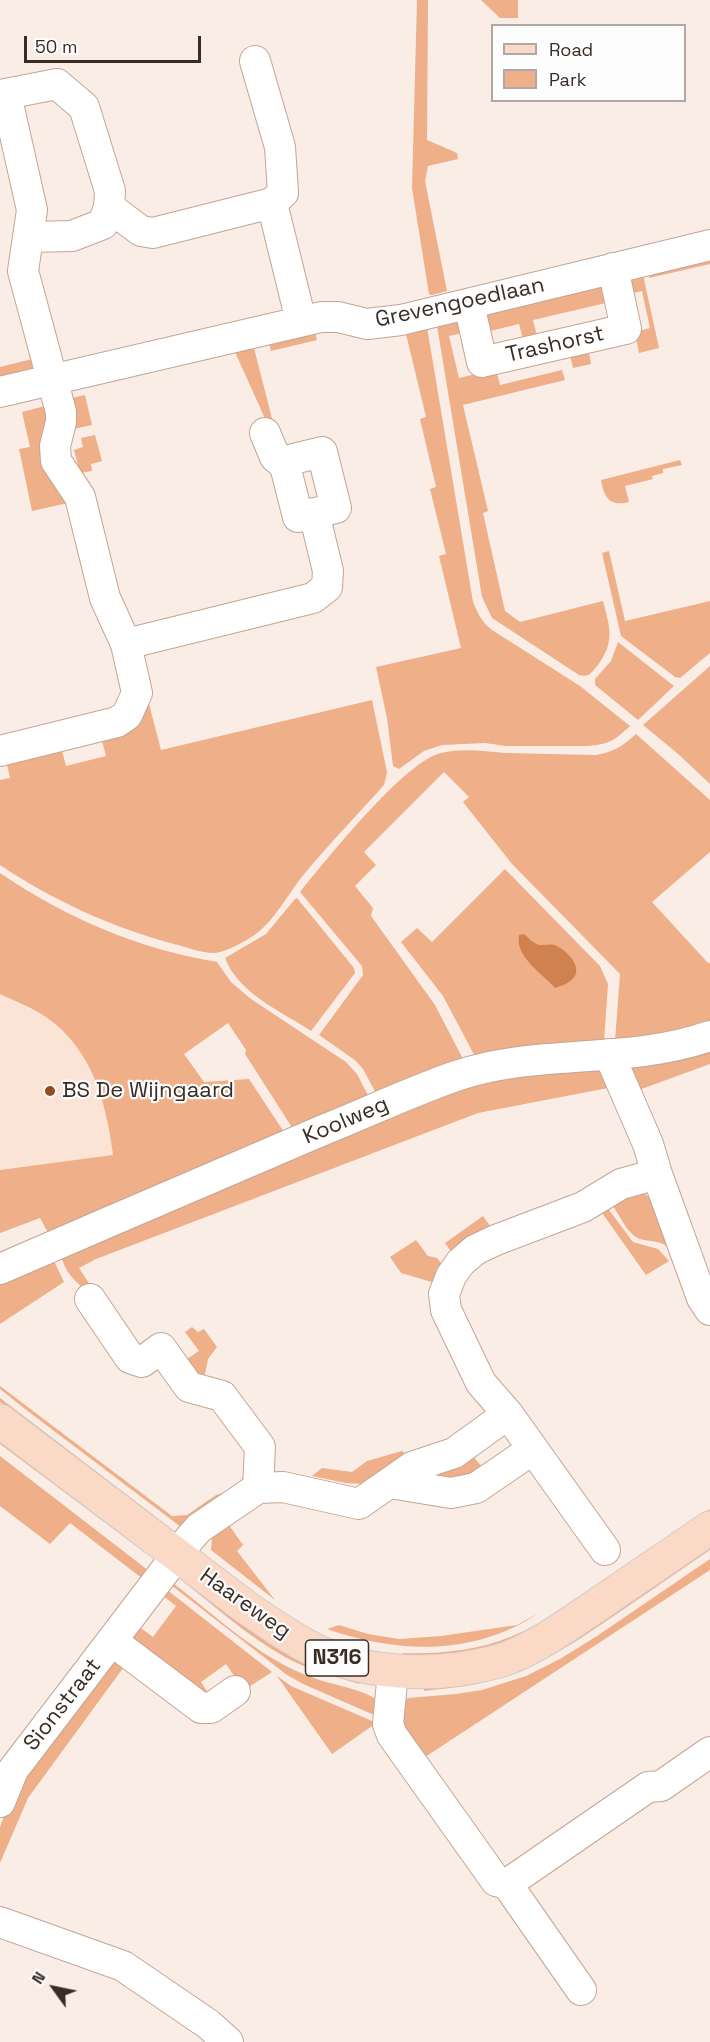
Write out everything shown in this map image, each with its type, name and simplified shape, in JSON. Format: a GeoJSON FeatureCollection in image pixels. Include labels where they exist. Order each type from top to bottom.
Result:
{"type":"FeatureCollection","features":[{"type":"Feature","properties":{"kind":"main road","name":"Haareweg"},"geometry":{"type":"LineString","coordinates":[[0,1421],[247,1608],[286,1634],[320,1653],[353,1664],[393,1672],[463,1667],[500,1660],[534,1645],[710,1528]]}},
{"type":"Feature","properties":{"kind":"street"},"geometry":{"type":"LineString","coordinates":[[109,207],[141,231],[153,233],[272,203],[283,193],[280,147],[255,61]]}},
{"type":"Feature","properties":{"kind":"street"},"geometry":{"type":"LineString","coordinates":[[0,751],[117,722],[127,716],[137,693],[126,644],[105,598],[80,497],[56,461],[55,446],[61,412],[23,271],[32,210],[9,108],[0,96],[57,84],[84,107],[110,191],[109,207],[103,224],[72,236],[29,237]]}},
{"type":"Feature","properties":{"kind":"street"},"geometry":{"type":"LineString","coordinates":[[272,203],[301,321]]}},
{"type":"Feature","properties":{"kind":"street","name":"Grevengoedlaan"},"geometry":{"type":"LineString","coordinates":[[0,392],[321,317],[338,317],[367,324],[382,323],[710,245]]}},
{"type":"Feature","properties":{"kind":"street","name":"Trashorst"},"geometry":{"type":"LineString","coordinates":[[469,304],[482,362],[626,329],[612,268]]}},
{"type":"Feature","properties":{"kind":"street"},"geometry":{"type":"LineString","coordinates":[[126,644],[313,598],[327,587],[328,571],[314,513],[298,517],[284,462],[275,457],[264,432]]}},
{"type":"Feature","properties":{"kind":"street","name":"Koolweg"},"geometry":{"type":"LineString","coordinates":[[0,1269],[285,1146],[456,1076],[491,1066],[522,1061],[658,1050],[710,1036]]}},
{"type":"Feature","properties":{"kind":"street"},"geometry":{"type":"LineString","coordinates":[[609,1054],[648,1144],[702,1298],[710,1310]]}},
{"type":"Feature","properties":{"kind":"street"},"geometry":{"type":"LineString","coordinates":[[605,1550],[508,1414],[481,1383],[446,1310],[444,1294],[450,1276],[460,1263],[475,1250],[583,1207],[621,1184],[657,1174]]}},
{"type":"Feature","properties":{"kind":"street"},"geometry":{"type":"LineString","coordinates":[[90,1299],[130,1358],[142,1362],[161,1348],[189,1387],[222,1395],[260,1447],[258,1488],[283,1487],[359,1504],[412,1467],[454,1453],[508,1414]]}},
{"type":"Feature","properties":{"kind":"street"},"geometry":{"type":"LineString","coordinates":[[390,1483],[451,1493],[477,1488],[533,1449]]}},
{"type":"Feature","properties":{"kind":"street","name":"Sionstraat"},"geometry":{"type":"LineString","coordinates":[[0,1802],[13,1770],[176,1554],[199,1528],[258,1488]]}},
{"type":"Feature","properties":{"kind":"street","name":"Sionstraat"},"geometry":{"type":"LineString","coordinates":[[112,1641],[201,1708],[211,1708],[235,1691]]}},
{"type":"Feature","properties":{"kind":"street"},"geometry":{"type":"LineString","coordinates":[[393,1672],[388,1724],[392,1735],[496,1881],[507,1884],[581,1990]]}},
{"type":"Feature","properties":{"kind":"street"},"geometry":{"type":"LineString","coordinates":[[507,1884],[648,1787],[661,1786],[710,1752]]}},
{"type":"Feature","properties":{"kind":"street"},"geometry":{"type":"LineString","coordinates":[[0,1922],[123,1966],[208,2024],[228,2042]]}},
{"type":"Feature","properties":{"kind":"shaded area"},"geometry":{"type":"Polygon","coordinates":[[[524,934],[537,944],[554,945],[567,953],[576,968],[574,978],[555,988],[525,957],[519,943],[519,935],[524,934]]]}},
{"type":"Feature","properties":{"kind":"shaded area","name":"BS De Wijngaard"},"geometry":{"type":"Polygon","coordinates":[[[0,994],[46,1017],[75,1044],[86,1059],[97,1079],[104,1103],[113,1156],[0,1170],[0,994]]]}},
{"type":"Feature","properties":{"kind":"green space"},"geometry":{"type":"Polygon","coordinates":[[[417,0],[428,0],[427,140],[457,153],[458,159],[428,166],[425,181],[447,291],[432,295],[429,294],[412,188],[417,0]]]}},
{"type":"Feature","properties":{"kind":"green space"},"geometry":{"type":"Polygon","coordinates":[[[481,0],[518,0],[518,18],[500,18],[481,0]]]}},
{"type":"Feature","properties":{"kind":"green space"},"geometry":{"type":"Polygon","coordinates":[[[710,260],[710,264],[649,278],[649,274],[710,260]]]}},
{"type":"Feature","properties":{"kind":"green space"},"geometry":{"type":"Polygon","coordinates":[[[642,270],[659,348],[639,353],[635,332],[650,328],[642,291],[626,295],[627,281],[642,270]]]}},
{"type":"Feature","properties":{"kind":"green space"},"geometry":{"type":"Polygon","coordinates":[[[600,286],[605,290],[610,302],[533,320],[537,336],[523,339],[519,324],[486,332],[485,316],[489,310],[600,286]]]}},
{"type":"Feature","properties":{"kind":"green space"},"geometry":{"type":"Polygon","coordinates":[[[436,320],[458,320],[467,332],[449,336],[459,378],[496,369],[500,385],[562,370],[565,380],[463,405],[488,511],[483,513],[505,611],[520,622],[603,601],[609,627],[609,641],[598,665],[588,675],[579,675],[492,618],[482,597],[436,320]]]}},
{"type":"Feature","properties":{"kind":"green space"},"geometry":{"type":"Polygon","coordinates":[[[427,327],[473,602],[483,621],[492,630],[580,686],[630,726],[616,738],[589,746],[506,746],[485,743],[442,745],[424,751],[399,769],[393,766],[387,718],[376,667],[461,648],[439,556],[446,554],[430,489],[436,487],[420,419],[426,417],[406,334],[427,327]]]}},
{"type":"Feature","properties":{"kind":"green space"},"geometry":{"type":"Polygon","coordinates":[[[314,328],[317,340],[271,351],[268,339],[314,328]]]}},
{"type":"Feature","properties":{"kind":"green space"},"geometry":{"type":"Polygon","coordinates":[[[588,347],[591,364],[573,368],[569,351],[588,347]]]}},
{"type":"Feature","properties":{"kind":"green space"},"geometry":{"type":"Polygon","coordinates":[[[254,348],[281,454],[235,352],[254,348]]]}},
{"type":"Feature","properties":{"kind":"green space"},"geometry":{"type":"Polygon","coordinates":[[[32,359],[32,369],[0,381],[0,367],[32,359]]]}},
{"type":"Feature","properties":{"kind":"green space"},"geometry":{"type":"Polygon","coordinates":[[[85,395],[92,425],[74,429],[67,399],[85,395]]]}},
{"type":"Feature","properties":{"kind":"green space"},"geometry":{"type":"Polygon","coordinates":[[[49,405],[68,503],[32,511],[19,449],[30,447],[22,412],[49,405]]]}},
{"type":"Feature","properties":{"kind":"green space"},"geometry":{"type":"Polygon","coordinates":[[[95,435],[102,461],[91,464],[92,471],[80,473],[74,450],[83,447],[81,438],[95,435]]]}},
{"type":"Feature","properties":{"kind":"green space"},"geometry":{"type":"Polygon","coordinates":[[[680,460],[682,465],[663,469],[663,473],[652,476],[653,479],[625,486],[629,502],[612,502],[606,496],[601,480],[680,460]]]}},
{"type":"Feature","properties":{"kind":"green space"},"geometry":{"type":"Polygon","coordinates":[[[609,551],[625,621],[710,601],[710,653],[680,678],[675,677],[621,636],[602,553],[609,551]]]}},
{"type":"Feature","properties":{"kind":"green space"},"geometry":{"type":"Polygon","coordinates":[[[618,642],[674,686],[638,720],[595,685],[595,679],[611,661],[618,642]]]}},
{"type":"Feature","properties":{"kind":"green space"},"geometry":{"type":"Polygon","coordinates":[[[710,666],[710,784],[643,725],[710,666]]]}},
{"type":"Feature","properties":{"kind":"green space"},"geometry":{"type":"Polygon","coordinates":[[[372,700],[387,772],[384,785],[305,873],[270,921],[242,943],[219,952],[204,952],[128,930],[62,901],[0,865],[0,780],[10,778],[6,760],[61,747],[66,766],[106,756],[101,737],[149,704],[161,750],[372,700]]]}},
{"type":"Feature","properties":{"kind":"green space"},"geometry":{"type":"Polygon","coordinates":[[[636,734],[710,800],[710,852],[652,902],[710,963],[710,1029],[615,1041],[620,974],[512,864],[463,802],[469,797],[444,772],[364,852],[376,865],[355,886],[373,908],[371,916],[435,1005],[465,1063],[379,1099],[363,1069],[356,1061],[319,1035],[363,975],[362,966],[300,892],[387,792],[426,760],[441,753],[465,750],[596,755],[618,748],[636,734]]]}},
{"type":"Feature","properties":{"kind":"green space"},"geometry":{"type":"Polygon","coordinates":[[[505,869],[600,966],[608,984],[604,1042],[478,1062],[443,996],[401,942],[417,928],[432,942],[505,869]]]}},
{"type":"Feature","properties":{"kind":"green space"},"geometry":{"type":"Polygon","coordinates":[[[0,873],[51,904],[104,930],[159,949],[217,962],[231,982],[251,999],[346,1062],[357,1074],[372,1103],[293,1129],[228,1023],[184,1054],[204,1082],[249,1079],[284,1132],[51,1238],[40,1218],[0,1233],[0,1170],[113,1155],[101,1097],[86,1061],[75,1045],[46,1017],[0,994],[0,873]]]}},
{"type":"Feature","properties":{"kind":"green space"},"geometry":{"type":"Polygon","coordinates":[[[297,898],[354,968],[355,973],[311,1031],[250,992],[231,971],[225,958],[266,934],[297,898]]]}},
{"type":"Feature","properties":{"kind":"green space"},"geometry":{"type":"Polygon","coordinates":[[[710,1042],[710,1064],[636,1091],[625,1057],[710,1042]]]}},
{"type":"Feature","properties":{"kind":"green space"},"geometry":{"type":"Polygon","coordinates":[[[598,1061],[613,1087],[478,1113],[96,1259],[79,1268],[94,1291],[89,1293],[71,1276],[62,1260],[60,1253],[467,1078],[598,1061]]]}},
{"type":"Feature","properties":{"kind":"green space"},"geometry":{"type":"Polygon","coordinates":[[[636,1191],[645,1194],[653,1201],[668,1247],[636,1237],[613,1206],[636,1191]]]}},
{"type":"Feature","properties":{"kind":"green space"},"geometry":{"type":"Polygon","coordinates":[[[604,1208],[609,1210],[633,1242],[658,1249],[669,1261],[646,1275],[600,1210],[604,1208]]]}},
{"type":"Feature","properties":{"kind":"green space"},"geometry":{"type":"Polygon","coordinates":[[[483,1216],[492,1229],[454,1256],[445,1243],[483,1216]]]}},
{"type":"Feature","properties":{"kind":"green space"},"geometry":{"type":"Polygon","coordinates":[[[416,1240],[428,1256],[437,1258],[445,1268],[435,1283],[401,1273],[390,1257],[416,1240]]]}},
{"type":"Feature","properties":{"kind":"green space"},"geometry":{"type":"Polygon","coordinates":[[[53,1259],[64,1282],[0,1324],[0,1275],[53,1259]]]}},
{"type":"Feature","properties":{"kind":"green space"},"geometry":{"type":"Polygon","coordinates":[[[192,1327],[198,1332],[204,1329],[217,1347],[208,1359],[202,1379],[181,1363],[199,1351],[185,1332],[192,1327]]]}},
{"type":"Feature","properties":{"kind":"green space"},"geometry":{"type":"Polygon","coordinates":[[[0,1386],[172,1516],[187,1515],[216,1495],[233,1490],[239,1485],[246,1470],[243,1486],[181,1527],[25,1409],[0,1389],[0,1386]]]}},
{"type":"Feature","properties":{"kind":"green space"},"geometry":{"type":"Polygon","coordinates":[[[0,1398],[169,1527],[167,1528],[0,1402],[0,1398]]]}},
{"type":"Feature","properties":{"kind":"green space"},"geometry":{"type":"Polygon","coordinates":[[[499,1428],[516,1450],[447,1487],[413,1473],[468,1450],[481,1466],[511,1445],[499,1428]]]}},
{"type":"Feature","properties":{"kind":"green space"},"geometry":{"type":"Polygon","coordinates":[[[0,1439],[149,1551],[147,1554],[0,1444],[0,1439]]]}},
{"type":"Feature","properties":{"kind":"green space"},"geometry":{"type":"Polygon","coordinates":[[[402,1451],[409,1456],[363,1484],[312,1476],[322,1468],[352,1472],[367,1461],[402,1451]]]}},
{"type":"Feature","properties":{"kind":"green space"},"geometry":{"type":"Polygon","coordinates":[[[0,1456],[149,1571],[143,1579],[70,1523],[50,1544],[0,1506],[0,1456]]]}},
{"type":"Feature","properties":{"kind":"green space"},"geometry":{"type":"Polygon","coordinates":[[[710,1509],[576,1603],[525,1633],[474,1650],[438,1655],[402,1655],[403,1653],[444,1652],[484,1646],[522,1632],[568,1605],[710,1509]]]}},
{"type":"Feature","properties":{"kind":"green space"},"geometry":{"type":"Polygon","coordinates":[[[229,1525],[243,1545],[237,1551],[275,1600],[211,1550],[212,1536],[229,1525]]]}},
{"type":"Feature","properties":{"kind":"green space"},"geometry":{"type":"Polygon","coordinates":[[[710,1546],[710,1550],[603,1623],[542,1660],[526,1668],[484,1682],[424,1691],[424,1688],[710,1546]]]}},
{"type":"Feature","properties":{"kind":"green space"},"geometry":{"type":"Polygon","coordinates":[[[710,1559],[710,1570],[419,1761],[399,1733],[398,1705],[408,1698],[482,1690],[526,1676],[560,1659],[597,1636],[710,1559]]]}},
{"type":"Feature","properties":{"kind":"green space"},"geometry":{"type":"Polygon","coordinates":[[[187,1581],[245,1627],[283,1652],[311,1665],[360,1681],[359,1684],[303,1666],[285,1657],[234,1622],[185,1583],[187,1581]]]}},
{"type":"Feature","properties":{"kind":"green space"},"geometry":{"type":"Polygon","coordinates":[[[173,1583],[239,1636],[274,1659],[311,1677],[374,1698],[380,1703],[374,1715],[287,1675],[171,1585],[173,1583]]]}},
{"type":"Feature","properties":{"kind":"green space"},"geometry":{"type":"Polygon","coordinates":[[[162,1586],[272,1672],[244,1690],[226,1664],[201,1682],[210,1696],[131,1641],[134,1623],[153,1637],[176,1606],[157,1591],[162,1586]]]}},
{"type":"Feature","properties":{"kind":"green space"},"geometry":{"type":"Polygon","coordinates":[[[539,1613],[514,1627],[463,1644],[408,1646],[381,1643],[327,1629],[339,1625],[368,1634],[399,1639],[441,1636],[517,1625],[539,1613]]]}},
{"type":"Feature","properties":{"kind":"green space"},"geometry":{"type":"Polygon","coordinates":[[[110,1660],[126,1664],[28,1798],[0,1863],[0,1827],[18,1777],[110,1660]]]}},
{"type":"Feature","properties":{"kind":"green space"},"geometry":{"type":"Polygon","coordinates":[[[277,1676],[291,1686],[375,1724],[332,1754],[277,1676]]]}},
{"type":"Feature","properties":{"kind":"place","name":"BS De Wijngaard"},"geometry":{"type":"Point","coordinates":[50,1091]}}]}
